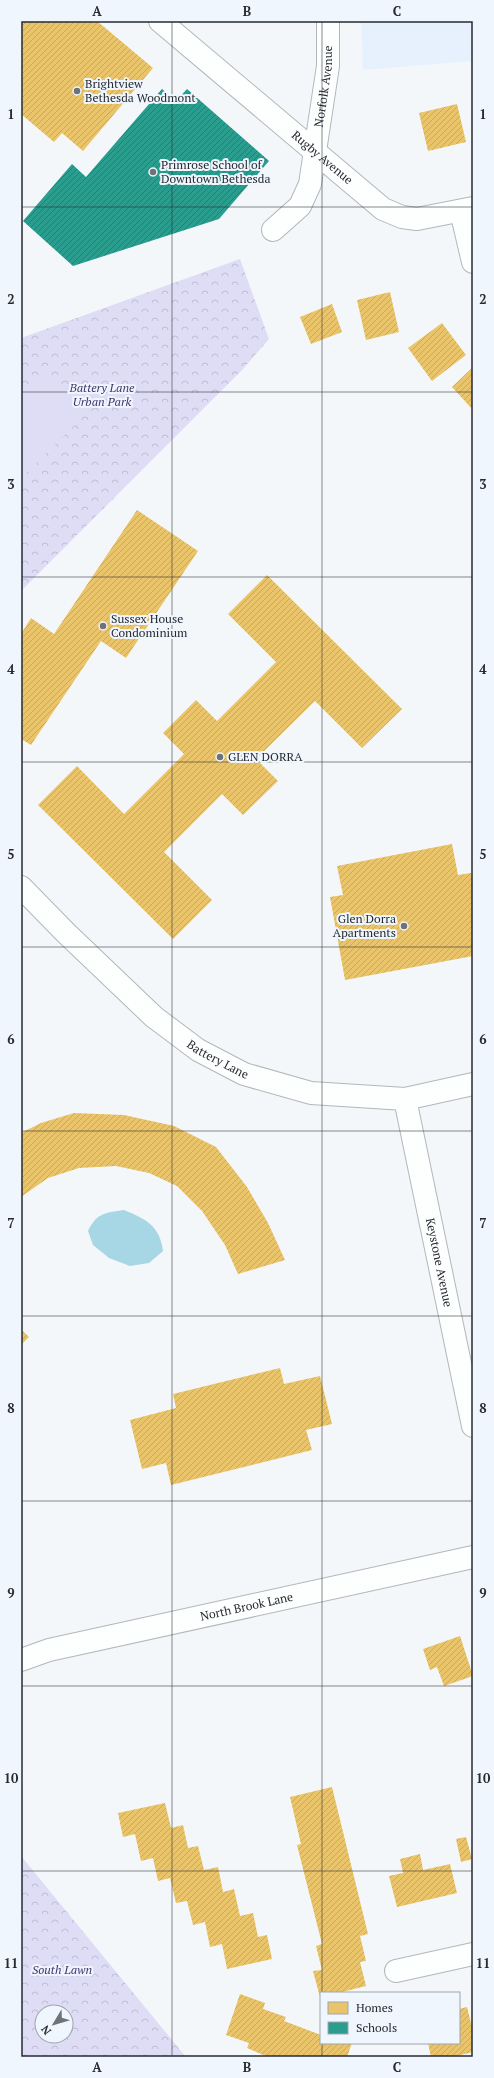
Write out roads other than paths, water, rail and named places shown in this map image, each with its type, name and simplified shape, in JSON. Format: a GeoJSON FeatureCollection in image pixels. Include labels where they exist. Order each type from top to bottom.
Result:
{"type":"FeatureCollection","features":[{"type":"Feature","properties":{"kind":"street","name":"Rugby Avenue"},"geometry":{"type":"LineString","coordinates":[[160,21],[383,209],[402,217],[417,219],[467,209],[473,262]]}},
{"type":"Feature","properties":{"kind":"street","name":"Norfolk Avenue"},"geometry":{"type":"LineString","coordinates":[[273,230],[300,206],[310,184],[328,66],[328,21]]}},
{"type":"Feature","properties":{"kind":"street","name":"Battery Lane"},"geometry":{"type":"LineString","coordinates":[[21,887],[154,1017],[198,1050],[244,1074],[311,1093],[405,1099],[473,1084]]}},
{"type":"Feature","properties":{"kind":"street","name":"Keystone Avenue"},"geometry":{"type":"LineString","coordinates":[[405,1099],[473,1426]]}},
{"type":"Feature","properties":{"kind":"street","name":"North Brook Lane"},"geometry":{"type":"LineString","coordinates":[[21,1660],[49,1650],[473,1557]]}},
{"type":"Feature","properties":{"kind":"street"},"geometry":{"type":"LineString","coordinates":[[396,1971],[473,1954]]}},
{"type":"Feature","properties":{"kind":"water"},"geometry":{"type":"Polygon","coordinates":[[[124,1210],[151,1224],[159,1235],[163,1251],[149,1263],[130,1266],[109,1258],[93,1245],[88,1231],[98,1217],[106,1213],[124,1210]]]}},
{"type":"Feature","properties":{"kind":"place","name":"Brightview Bethesda Woodmont"},"geometry":{"type":"Point","coordinates":[77,91]}},
{"type":"Feature","properties":{"kind":"place","name":"Primrose School of Downtown Bethesda"},"geometry":{"type":"Point","coordinates":[153,172]}},
{"type":"Feature","properties":{"kind":"place","name":"Sussex House Condominium"},"geometry":{"type":"Point","coordinates":[103,626]}},
{"type":"Feature","properties":{"kind":"place","name":"GLEN DORRA"},"geometry":{"type":"Point","coordinates":[220,757]}},
{"type":"Feature","properties":{"kind":"place","name":"Glen Dorra Apartments"},"geometry":{"type":"Point","coordinates":[404,926]}},
{"type":"Feature","properties":{"kind":"park label","name":"Battery Lane Urban Park"},"geometry":{"type":"Point","coordinates":[102,395]}},
{"type":"Feature","properties":{"kind":"park label","name":"South Lawn"},"geometry":{"type":"Point","coordinates":[62,1970]}}]}
